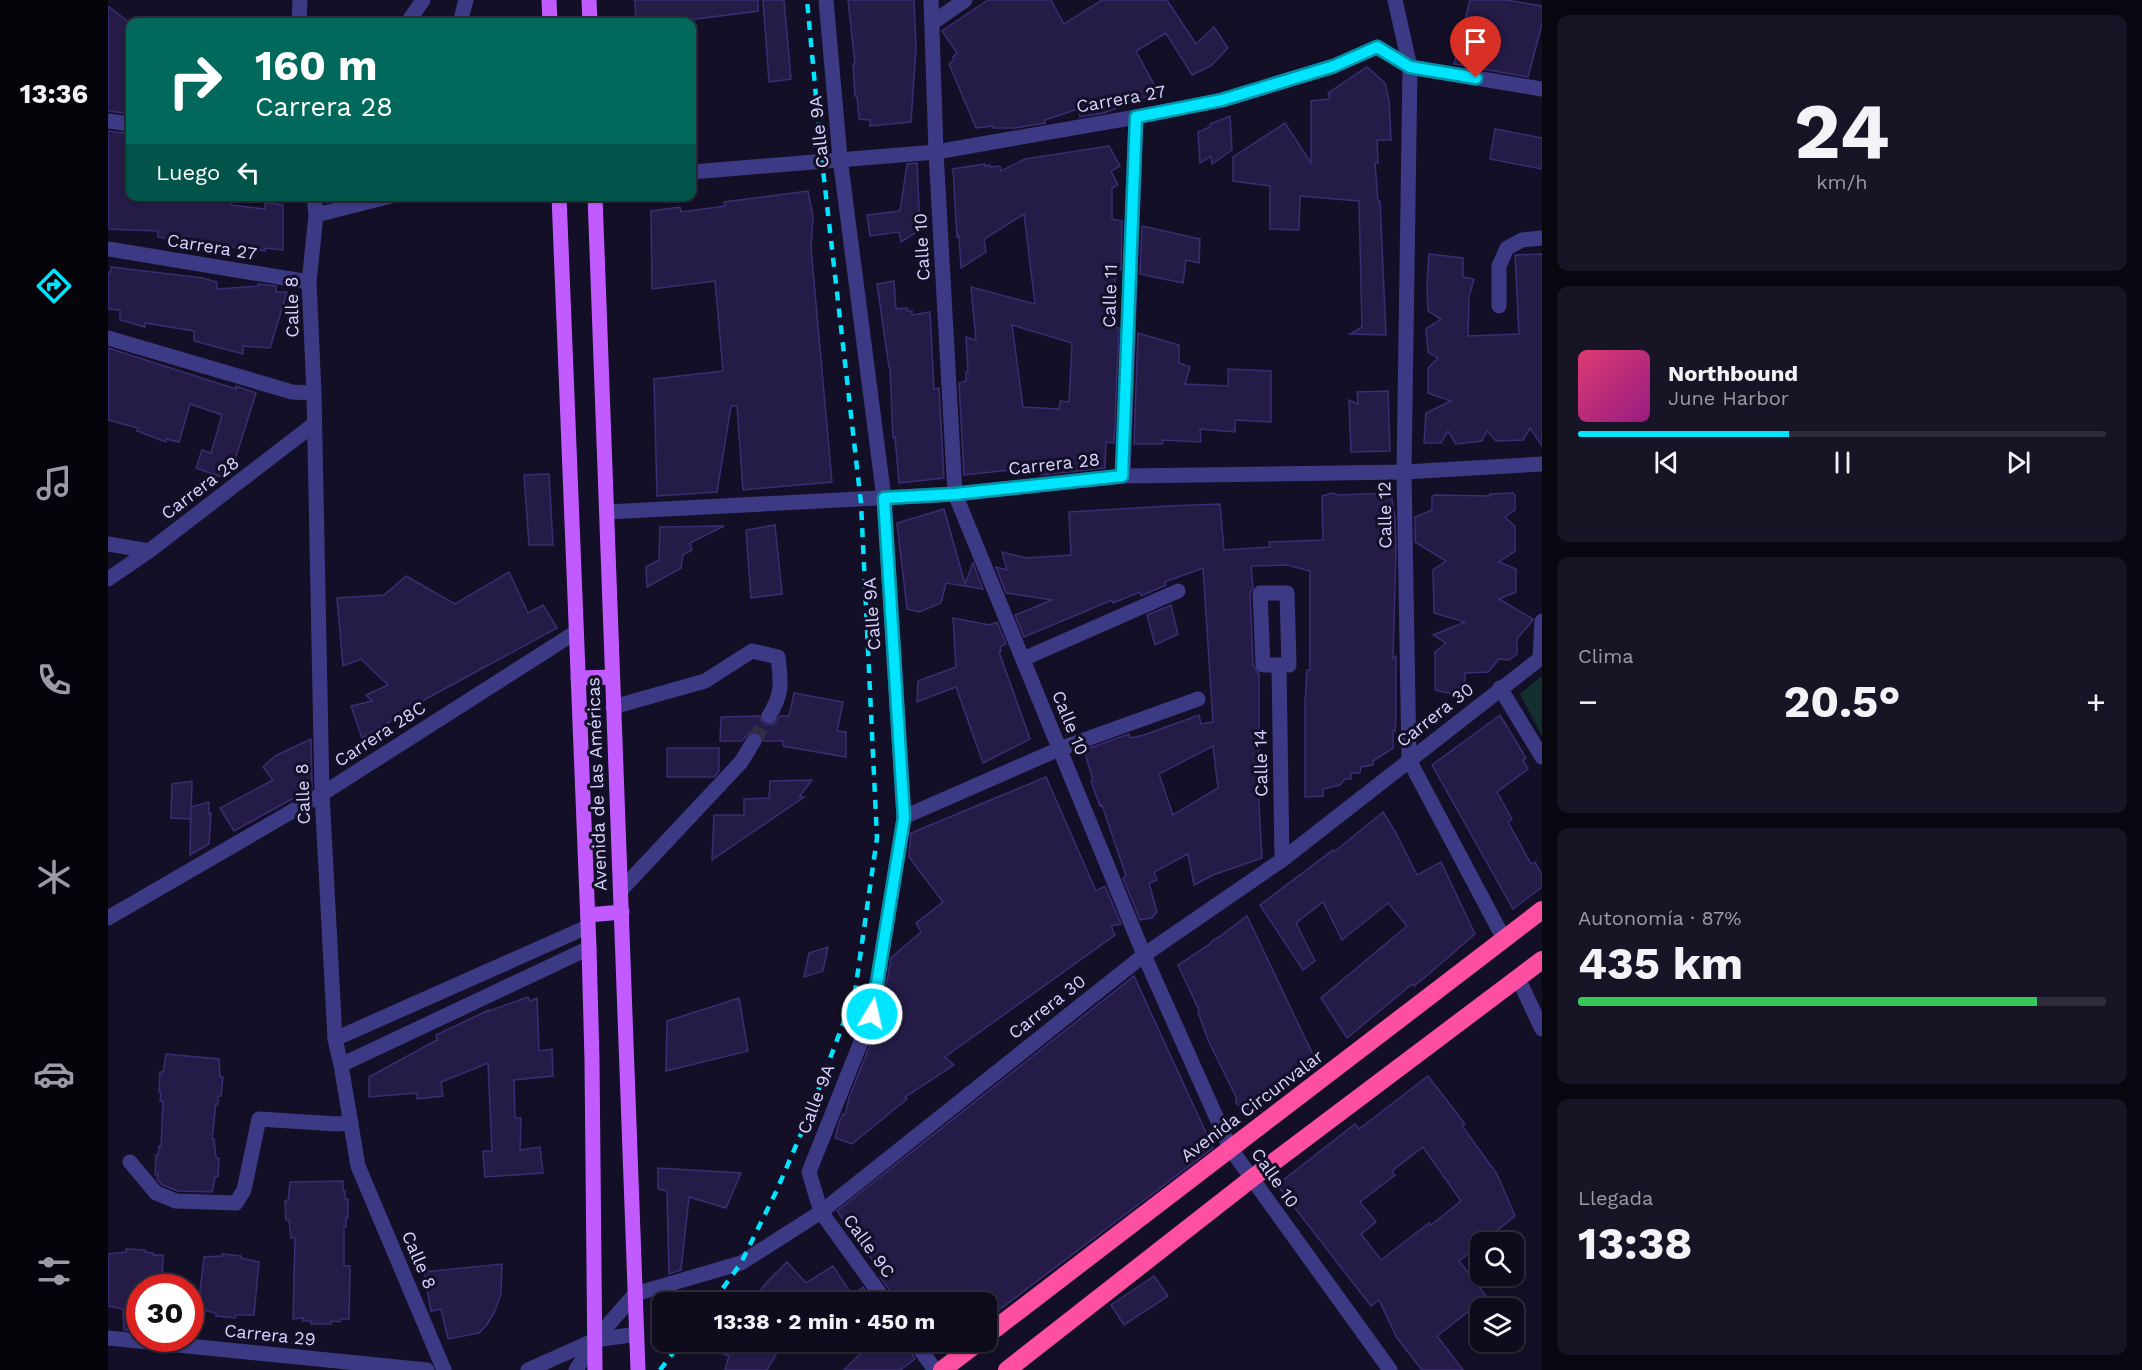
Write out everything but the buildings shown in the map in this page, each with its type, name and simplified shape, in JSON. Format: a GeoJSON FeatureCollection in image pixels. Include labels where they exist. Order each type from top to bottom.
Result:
{"type":"FeatureCollection","features":[{"type":"Feature","properties":{"kind":"highway","name":"Avenida Circunvalar"},"geometry":{"type":"LineString","coordinates":[[997,1327],[1542,910]]}},
{"type":"Feature","properties":{"kind":"highway"},"geometry":{"type":"LineString","coordinates":[[1007,1370],[1251,1179],[1542,960]]}},
{"type":"Feature","properties":{"kind":"highway"},"geometry":{"type":"LineString","coordinates":[[942,1370],[966,1352]]}},
{"type":"Feature","properties":{"kind":"main road"},"geometry":{"type":"LineString","coordinates":[[549,0],[550,18]]}},
{"type":"Feature","properties":{"kind":"main road"},"geometry":{"type":"LineString","coordinates":[[589,0],[590,18]]}},
{"type":"Feature","properties":{"kind":"main road","name":"Avenida de las Américas"},"geometry":{"type":"LineString","coordinates":[[559,201],[589,948],[595,1370]]}},
{"type":"Feature","properties":{"kind":"main road","name":"Avenida de las Américas"},"geometry":{"type":"LineString","coordinates":[[595,201],[638,1370]]}},
{"type":"Feature","properties":{"kind":"main road"},"geometry":{"type":"LineString","coordinates":[[578,678],[612,677]]}},
{"type":"Feature","properties":{"kind":"main road"},"geometry":{"type":"LineString","coordinates":[[587,921],[622,912]]}},
{"type":"Feature","properties":{"kind":"street"},"geometry":{"type":"LineString","coordinates":[[299,18],[300,0]]}},
{"type":"Feature","properties":{"kind":"street"},"geometry":{"type":"LineString","coordinates":[[411,18],[423,0]]}},
{"type":"Feature","properties":{"kind":"street"},"geometry":{"type":"LineString","coordinates":[[462,15],[466,0]]}},
{"type":"Feature","properties":{"kind":"street","name":"Calle 9A"},"geometry":{"type":"LineString","coordinates":[[820,1212],[809,1172],[872,1014],[904,818],[884,498],[840,158],[826,0]]}},
{"type":"Feature","properties":{"kind":"street","name":"Calle 10"},"geometry":{"type":"LineString","coordinates":[[931,0],[936,152],[955,494],[1144,955],[1230,1148],[1390,1370]]}},
{"type":"Feature","properties":{"kind":"street"},"geometry":{"type":"LineString","coordinates":[[932,23],[965,0]]}},
{"type":"Feature","properties":{"kind":"street","name":"Calle 12"},"geometry":{"type":"LineString","coordinates":[[1395,0],[1410,67],[1404,472],[1409,760],[1504,939]]}},
{"type":"Feature","properties":{"kind":"street","name":"Carrera 27"},"geometry":{"type":"LineString","coordinates":[[696,172],[840,158],[936,152],[1136,117],[1222,100],[1334,66],[1377,47],[1410,67],[1542,89]]}},
{"type":"Feature","properties":{"kind":"street","name":"Calle 11"},"geometry":{"type":"LineString","coordinates":[[1122,476],[1136,117]]}},
{"type":"Feature","properties":{"kind":"street"},"geometry":{"type":"LineString","coordinates":[[108,121],[126,123]]}},
{"type":"Feature","properties":{"kind":"street","name":"Calle 8"},"geometry":{"type":"LineString","coordinates":[[315,201],[316,214],[309,282],[314,393],[322,794],[335,1039],[358,1166],[444,1370]]}},
{"type":"Feature","properties":{"kind":"street"},"geometry":{"type":"LineString","coordinates":[[316,214],[370,201]]}},
{"type":"Feature","properties":{"kind":"street"},"geometry":{"type":"LineString","coordinates":[[1499,306],[1499,266],[1507,248],[1522,240],[1542,238]]}},
{"type":"Feature","properties":{"kind":"street","name":"Carrera 27"},"geometry":{"type":"LineString","coordinates":[[108,249],[309,282]]}},
{"type":"Feature","properties":{"kind":"street"},"geometry":{"type":"LineString","coordinates":[[108,338],[292,392],[314,393]]}},
{"type":"Feature","properties":{"kind":"street","name":"Carrera 28"},"geometry":{"type":"LineString","coordinates":[[108,579],[149,551],[314,425]]}},
{"type":"Feature","properties":{"kind":"street","name":"Carrera 28"},"geometry":{"type":"LineString","coordinates":[[607,512],[955,494],[1122,476],[1404,472],[1542,464]]}},
{"type":"Feature","properties":{"kind":"street"},"geometry":{"type":"LineString","coordinates":[[108,544],[149,551]]}},
{"type":"Feature","properties":{"kind":"street"},"geometry":{"type":"LineString","coordinates":[[1023,659],[1178,591]]}},
{"type":"Feature","properties":{"kind":"street","name":"Calle 14"},"geometry":{"type":"LineString","coordinates":[[1260,593],[1287,593],[1289,664],[1279,666],[1263,665],[1260,593]]}},
{"type":"Feature","properties":{"kind":"street"},"geometry":{"type":"LineString","coordinates":[[1541,657],[1542,621]]}},
{"type":"Feature","properties":{"kind":"street","name":"Carrera 28C"},"geometry":{"type":"LineString","coordinates":[[108,918],[322,794],[576,632]]}},
{"type":"Feature","properties":{"kind":"street"},"geometry":{"type":"LineString","coordinates":[[613,707],[705,681],[752,651],[778,657],[781,677],[779,701],[769,716]]}},
{"type":"Feature","properties":{"kind":"street","name":"Carrera 30"},"geometry":{"type":"LineString","coordinates":[[635,1294],[741,1263],[820,1212],[1144,955],[1282,860],[1541,657]]}},
{"type":"Feature","properties":{"kind":"street","name":"Calle 14"},"geometry":{"type":"LineString","coordinates":[[1279,666],[1282,860]]}},
{"type":"Feature","properties":{"kind":"street"},"geometry":{"type":"LineString","coordinates":[[1500,688],[1542,757]]}},
{"type":"Feature","properties":{"kind":"street"},"geometry":{"type":"LineString","coordinates":[[904,818],[1059,749],[1198,699]]}},
{"type":"Feature","properties":{"kind":"street"},"geometry":{"type":"LineString","coordinates":[[621,890],[741,762],[754,741]]}},
{"type":"Feature","properties":{"kind":"street"},"geometry":{"type":"LineString","coordinates":[[335,1039],[587,921]]}},
{"type":"Feature","properties":{"kind":"street"},"geometry":{"type":"LineString","coordinates":[[341,1065],[589,948]]}},
{"type":"Feature","properties":{"kind":"street"},"geometry":{"type":"LineString","coordinates":[[1518,978],[1542,1029]]}},
{"type":"Feature","properties":{"kind":"street"},"geometry":{"type":"LineString","coordinates":[[130,1162],[156,1193],[176,1201],[236,1203],[244,1190],[259,1119],[337,1124],[351,1122]]}},
{"type":"Feature","properties":{"kind":"street","name":"Calle 9C"},"geometry":{"type":"LineString","coordinates":[[820,1212],[878,1292]]}},
{"type":"Feature","properties":{"kind":"street"},"geometry":{"type":"LineString","coordinates":[[576,1370],[596,1340],[635,1294]]}},
{"type":"Feature","properties":{"kind":"street"},"geometry":{"type":"LineString","coordinates":[[528,1370],[596,1340],[637,1335]]}},
{"type":"Feature","properties":{"kind":"street","name":"Carrera 29"},"geometry":{"type":"LineString","coordinates":[[108,1338],[427,1370]]}},
{"type":"Feature","properties":{"kind":"street"},"geometry":{"type":"LineString","coordinates":[[922,1352],[935,1370]]}},
{"type":"Feature","properties":{"kind":"green space"},"geometry":{"type":"Polygon","coordinates":[[[1542,676],[1542,736],[1520,694],[1542,676]]]}},
{"type":"Feature","properties":{"kind":"tunnel"},"geometry":{"type":"LineString","coordinates":[[754,741],[769,716]]}},
{"type":"Feature","properties":{"kind":"railway"},"geometry":{"type":"LineString","coordinates":[[720,1292],[741,1263],[776,1192],[807,1120],[855,992],[877,838],[861,503],[822,161],[807,0]]}},
{"type":"Feature","properties":{"kind":"railway"},"geometry":{"type":"LineString","coordinates":[[660,1370],[674,1352]]}},
{"type":"Feature","properties":{"kind":"route"},"geometry":{"type":"LineString","coordinates":[[872,1014],[904,818],[884,498],[955,494],[1122,476],[1136,117],[1222,100],[1334,66],[1377,47],[1410,67],[1476,78]]}}]}
